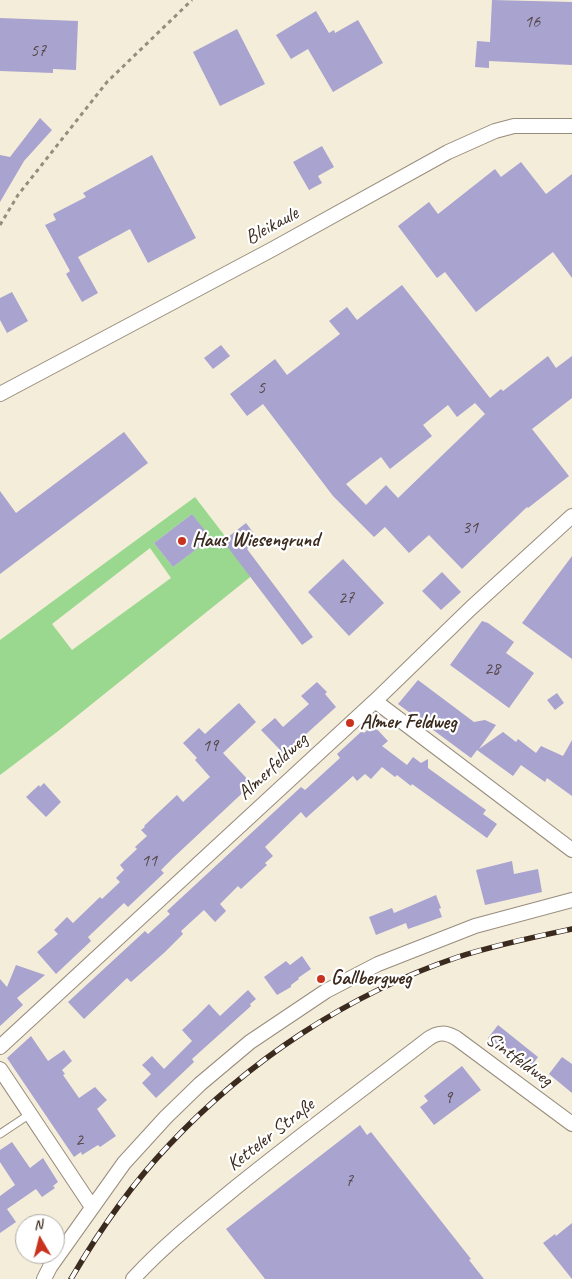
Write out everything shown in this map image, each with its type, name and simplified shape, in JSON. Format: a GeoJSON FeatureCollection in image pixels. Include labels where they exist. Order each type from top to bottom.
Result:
{"type":"FeatureCollection","features":[{"type":"Feature","properties":{"kind":"street","name":"Bleikaule"},"geometry":{"type":"LineString","coordinates":[[0,394],[271,250],[448,152],[495,131],[514,126],[572,126]]}},
{"type":"Feature","properties":{"kind":"street","name":"Almerfeldweg"},"geometry":{"type":"LineString","coordinates":[[0,1047],[572,516]]}},
{"type":"Feature","properties":{"kind":"street"},"geometry":{"type":"LineString","coordinates":[[375,700],[572,850]]}},
{"type":"Feature","properties":{"kind":"street"},"geometry":{"type":"LineString","coordinates":[[44,1279],[50,1267],[124,1163],[166,1117],[200,1084],[250,1042],[326,991],[378,964],[475,926],[572,900]]}},
{"type":"Feature","properties":{"kind":"street","name":"Sintfeldweg"},"geometry":{"type":"LineString","coordinates":[[441,1034],[456,1038],[572,1124]]}},
{"type":"Feature","properties":{"kind":"street","name":"Ketteler Straße"},"geometry":{"type":"LineString","coordinates":[[133,1279],[180,1233],[274,1157],[428,1039],[434,1035],[441,1034]]}},
{"type":"Feature","properties":{"kind":"street"},"geometry":{"type":"LineString","coordinates":[[0,1068],[92,1207]]}},
{"type":"Feature","properties":{"kind":"lane"},"geometry":{"type":"LineString","coordinates":[[0,1134],[30,1114]]}},
{"type":"Feature","properties":{"kind":"path"},"geometry":{"type":"LineString","coordinates":[[0,225],[18,194],[107,82],[192,0]]}},
{"type":"Feature","properties":{"kind":"green space"},"geometry":{"type":"Polygon","coordinates":[[[195,497],[254,574],[57,732],[0,775],[0,640],[195,497]],[[192,514],[154,543],[173,567],[210,538],[192,514]],[[150,548],[52,624],[72,650],[171,578],[150,548]]]}},
{"type":"Feature","properties":{"kind":"building"},"geometry":{"type":"Polygon","coordinates":[[[492,0],[572,2],[572,65],[489,61],[489,68],[475,67],[477,41],[490,42],[492,0]]]}},
{"type":"Feature","properties":{"kind":"building"},"geometry":{"type":"Polygon","coordinates":[[[316,11],[329,33],[334,30],[335,33],[358,20],[383,63],[333,92],[308,49],[291,59],[276,35],[316,11]]]}},
{"type":"Feature","properties":{"kind":"building"},"geometry":{"type":"Polygon","coordinates":[[[0,18],[78,21],[76,70],[53,69],[53,73],[0,71],[0,18]]]}},
{"type":"Feature","properties":{"kind":"building"},"geometry":{"type":"Polygon","coordinates":[[[237,29],[265,84],[220,106],[193,52],[237,29]]]}},
{"type":"Feature","properties":{"kind":"building"},"geometry":{"type":"Polygon","coordinates":[[[40,118],[52,130],[24,161],[0,202],[0,155],[10,157],[40,118]]]}},
{"type":"Feature","properties":{"kind":"building"},"geometry":{"type":"Polygon","coordinates":[[[322,146],[334,167],[318,176],[322,183],[309,190],[293,162],[322,146]]]}},
{"type":"Feature","properties":{"kind":"building"},"geometry":{"type":"Polygon","coordinates":[[[152,155],[196,238],[148,263],[130,229],[78,257],[98,293],[82,302],[66,274],[70,271],[45,225],[56,220],[53,214],[86,197],[83,193],[152,155]]]}},
{"type":"Feature","properties":{"kind":"building"},"geometry":{"type":"Polygon","coordinates":[[[521,162],[546,194],[572,174],[572,278],[553,252],[476,312],[445,272],[437,278],[398,226],[429,202],[438,214],[495,169],[501,177],[521,162]]]}},
{"type":"Feature","properties":{"kind":"building"},"geometry":{"type":"Polygon","coordinates":[[[402,285],[490,398],[501,389],[503,391],[548,356],[556,368],[572,356],[572,398],[532,429],[569,476],[527,507],[462,569],[429,535],[409,553],[385,527],[374,537],[333,496],[263,404],[247,416],[230,394],[275,359],[287,375],[340,334],[329,321],[347,307],[357,320],[402,285]],[[475,403],[457,417],[448,405],[423,425],[432,436],[390,469],[381,457],[346,484],[366,505],[386,485],[398,498],[485,414],[475,403]]]}},
{"type":"Feature","properties":{"kind":"building"},"geometry":{"type":"Polygon","coordinates":[[[12,292],[28,321],[7,333],[0,320],[0,298],[12,292]]]}},
{"type":"Feature","properties":{"kind":"building"},"geometry":{"type":"Polygon","coordinates":[[[221,345],[230,356],[213,369],[204,358],[221,345]]]}},
{"type":"Feature","properties":{"kind":"building"},"geometry":{"type":"Polygon","coordinates":[[[124,432],[148,463],[0,574],[0,491],[16,513],[124,432]]]}},
{"type":"Feature","properties":{"kind":"building","name":"Haus Wiesengrund"},"geometry":{"type":"Polygon","coordinates":[[[192,514],[211,538],[173,567],[154,543],[192,514]]]}},
{"type":"Feature","properties":{"kind":"building"},"geometry":{"type":"Polygon","coordinates":[[[246,523],[258,539],[247,549],[313,637],[302,645],[223,541],[246,523]]]}},
{"type":"Feature","properties":{"kind":"building"},"geometry":{"type":"Polygon","coordinates":[[[572,556],[572,659],[522,623],[572,556]]]}},
{"type":"Feature","properties":{"kind":"building"},"geometry":{"type":"Polygon","coordinates":[[[343,559],[384,603],[349,636],[308,592],[343,559]]]}},
{"type":"Feature","properties":{"kind":"building"},"geometry":{"type":"Polygon","coordinates":[[[442,572],[461,592],[441,610],[422,591],[442,572]]]}},
{"type":"Feature","properties":{"kind":"building"},"geometry":{"type":"Polygon","coordinates":[[[482,621],[488,623],[514,642],[506,653],[534,673],[509,708],[450,665],[482,621]]]}},
{"type":"Feature","properties":{"kind":"building"},"geometry":{"type":"Polygon","coordinates":[[[418,680],[474,722],[485,720],[496,725],[479,749],[503,732],[516,742],[518,739],[536,753],[541,746],[563,756],[572,740],[572,796],[547,778],[545,782],[521,765],[513,776],[477,750],[471,758],[398,704],[418,680]]]}},
{"type":"Feature","properties":{"kind":"building"},"geometry":{"type":"Polygon","coordinates":[[[317,682],[327,692],[325,694],[336,707],[284,754],[261,730],[275,718],[283,727],[309,704],[301,696],[317,682]]]}},
{"type":"Feature","properties":{"kind":"building"},"geometry":{"type":"Polygon","coordinates":[[[557,693],[564,703],[555,710],[547,700],[557,693]]]}},
{"type":"Feature","properties":{"kind":"building"},"geometry":{"type":"Polygon","coordinates":[[[239,703],[256,722],[223,753],[252,784],[173,858],[161,870],[164,873],[128,907],[124,903],[88,937],[91,941],[56,974],[37,952],[58,934],[54,930],[67,917],[73,923],[100,897],[102,899],[120,882],[116,878],[124,870],[120,865],[137,849],[135,847],[147,836],[141,830],[144,826],[177,795],[183,802],[210,777],[195,760],[197,758],[183,743],[199,728],[205,734],[239,703]]]}},
{"type":"Feature","properties":{"kind":"building"},"geometry":{"type":"Polygon","coordinates":[[[373,725],[388,741],[382,746],[407,765],[413,757],[421,763],[428,759],[428,768],[486,810],[483,814],[497,824],[487,838],[412,784],[411,786],[397,775],[395,777],[382,767],[371,779],[365,774],[357,781],[353,776],[306,818],[301,812],[265,847],[273,856],[265,863],[267,865],[241,889],[238,886],[220,904],[226,911],[215,922],[204,910],[181,931],[183,934],[165,952],[131,982],[127,978],[84,1019],[68,1002],[145,931],[148,934],[170,914],[167,911],[301,787],[305,790],[340,758],[337,754],[362,731],[364,733],[373,725]]]}},
{"type":"Feature","properties":{"kind":"building"},"geometry":{"type":"Polygon","coordinates":[[[44,783],[61,802],[46,817],[26,797],[44,783]]]}},
{"type":"Feature","properties":{"kind":"building"},"geometry":{"type":"Polygon","coordinates":[[[512,861],[514,874],[538,869],[542,892],[485,905],[476,870],[512,861]]]}},
{"type":"Feature","properties":{"kind":"building"},"geometry":{"type":"Polygon","coordinates":[[[436,895],[442,917],[408,929],[406,923],[376,935],[369,917],[392,908],[394,913],[436,895]]]}},
{"type":"Feature","properties":{"kind":"building"},"geometry":{"type":"Polygon","coordinates":[[[302,956],[311,969],[298,978],[291,987],[277,995],[264,977],[286,961],[290,965],[302,956]]]}},
{"type":"Feature","properties":{"kind":"building"},"geometry":{"type":"Polygon","coordinates":[[[16,965],[45,975],[17,998],[23,1005],[0,1026],[0,979],[7,987],[16,965]]]}},
{"type":"Feature","properties":{"kind":"building"},"geometry":{"type":"Polygon","coordinates":[[[248,990],[256,999],[250,1004],[251,1006],[192,1059],[194,1062],[156,1098],[142,1083],[151,1074],[142,1065],[152,1056],[164,1069],[192,1041],[182,1030],[209,1004],[220,1016],[248,990]]]}},
{"type":"Feature","properties":{"kind":"building"},"geometry":{"type":"Polygon","coordinates":[[[498,1025],[538,1057],[529,1069],[488,1038],[498,1025]]]}},
{"type":"Feature","properties":{"kind":"building"},"geometry":{"type":"Polygon","coordinates":[[[31,1036],[48,1061],[64,1050],[72,1061],[62,1070],[65,1074],[63,1075],[79,1098],[95,1087],[107,1100],[97,1109],[116,1136],[100,1147],[98,1145],[82,1155],[81,1152],[74,1157],[7,1058],[31,1036]]]}},
{"type":"Feature","properties":{"kind":"building"},"geometry":{"type":"Polygon","coordinates":[[[562,1057],[572,1064],[572,1093],[549,1074],[562,1057]]]}},
{"type":"Feature","properties":{"kind":"building"},"geometry":{"type":"Polygon","coordinates":[[[462,1066],[481,1090],[434,1125],[420,1107],[428,1101],[424,1096],[462,1066]]]}},
{"type":"Feature","properties":{"kind":"building"},"geometry":{"type":"Polygon","coordinates":[[[360,1125],[367,1135],[371,1132],[471,1259],[469,1260],[484,1279],[265,1279],[226,1229],[360,1125]]]}},
{"type":"Feature","properties":{"kind":"building"},"geometry":{"type":"Polygon","coordinates":[[[12,1142],[30,1168],[43,1158],[58,1182],[53,1186],[55,1188],[42,1197],[36,1189],[7,1209],[15,1223],[0,1233],[0,1196],[15,1185],[0,1162],[0,1150],[12,1142]]]}},
{"type":"Feature","properties":{"kind":"building"},"geometry":{"type":"Polygon","coordinates":[[[572,1223],[572,1279],[543,1243],[555,1234],[556,1236],[572,1223]]]}},
{"type":"Feature","properties":{"kind":"railway"},"geometry":{"type":"LineString","coordinates":[[71,1279],[116,1209],[169,1145],[232,1085],[266,1058],[302,1033],[339,1011],[417,972],[486,949],[572,929]]}},
{"type":"Feature","properties":{"kind":"place","name":"Haus Wiesengrund"},"geometry":{"type":"Point","coordinates":[182,541]}},
{"type":"Feature","properties":{"kind":"place","name":"Almer Feldweg"},"geometry":{"type":"Point","coordinates":[350,723]}},
{"type":"Feature","properties":{"kind":"place","name":"Gallbergweg"},"geometry":{"type":"Point","coordinates":[321,979]}}]}
